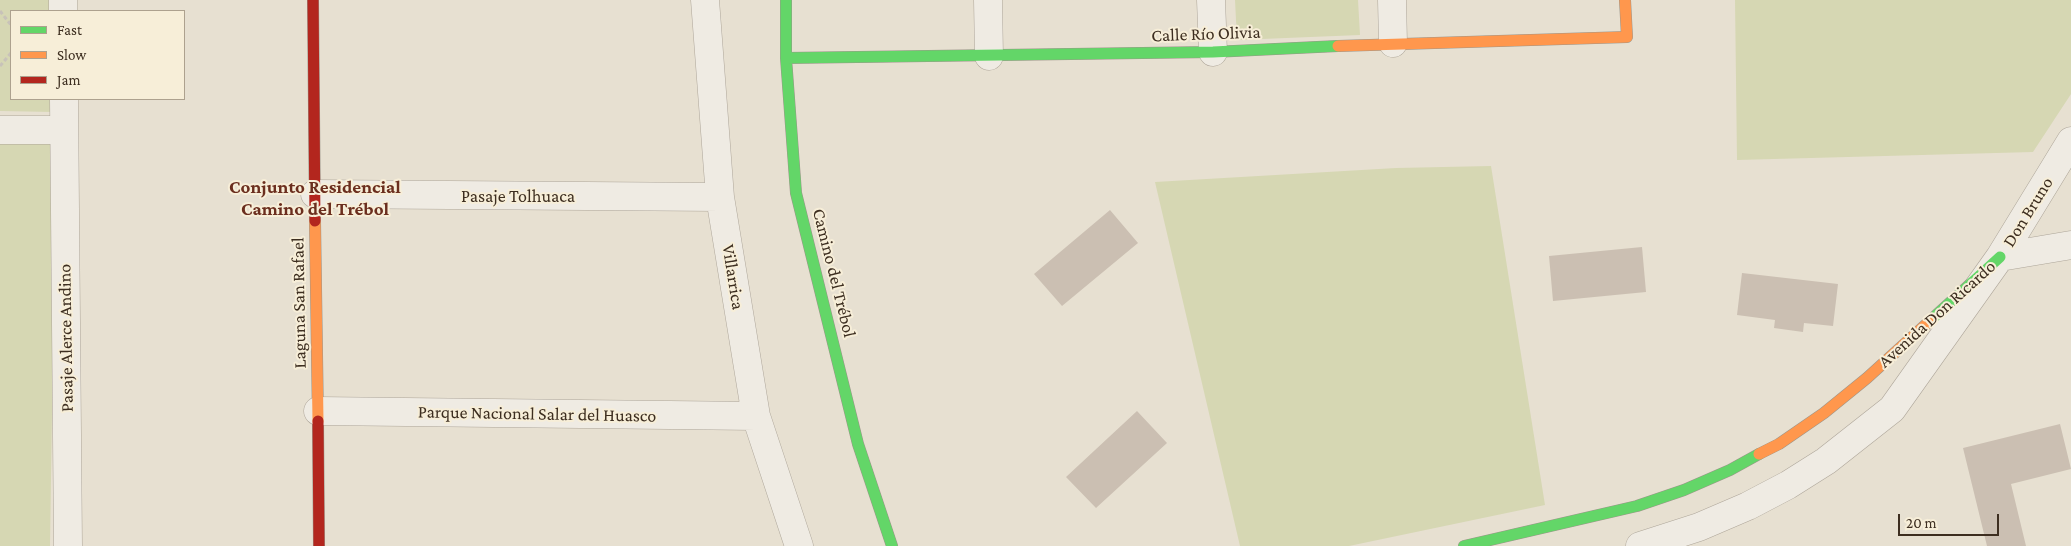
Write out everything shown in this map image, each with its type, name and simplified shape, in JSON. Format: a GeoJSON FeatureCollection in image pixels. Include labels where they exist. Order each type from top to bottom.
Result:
{"type":"FeatureCollection","features":[{"type":"Feature","properties":{"kind":"street","name":"Laguna San Rafael"},"geometry":{"type":"LineString","coordinates":[[313,0],[319,546]]}},
{"type":"Feature","properties":{"kind":"street","name":"Villarrica"},"geometry":{"type":"LineString","coordinates":[[705,0],[720,197],[756,416],[799,546]]}},
{"type":"Feature","properties":{"kind":"street","name":"Camino del Trébol"},"geometry":{"type":"LineString","coordinates":[[786,0],[786,58],[796,193],[858,444],[892,546]]}},
{"type":"Feature","properties":{"kind":"street"},"geometry":{"type":"LineString","coordinates":[[988,0],[989,56]]}},
{"type":"Feature","properties":{"kind":"street"},"geometry":{"type":"LineString","coordinates":[[1211,0],[1213,52]]}},
{"type":"Feature","properties":{"kind":"street"},"geometry":{"type":"LineString","coordinates":[[1392,0],[1393,43]]}},
{"type":"Feature","properties":{"kind":"street","name":"Calle Río Olivia"},"geometry":{"type":"LineString","coordinates":[[786,58],[1213,52],[1393,43],[1536,41],[1627,37],[1624,0]]}},
{"type":"Feature","properties":{"kind":"street","name":"Pasaje Alerce Andino"},"geometry":{"type":"LineString","coordinates":[[64,100],[68,546]]}},
{"type":"Feature","properties":{"kind":"street"},"geometry":{"type":"LineString","coordinates":[[0,130],[64,130]]}},
{"type":"Feature","properties":{"kind":"street","name":"Don Bruno"},"geometry":{"type":"LineString","coordinates":[[2000,257],[2071,141]]}},
{"type":"Feature","properties":{"kind":"street","name":"Pasaje Tolhuaca"},"geometry":{"type":"LineString","coordinates":[[315,194],[720,197]]}},
{"type":"Feature","properties":{"kind":"street"},"geometry":{"type":"LineString","coordinates":[[2000,257],[2071,245]]}},
{"type":"Feature","properties":{"kind":"street","name":"Avenida Don Ricardo"},"geometry":{"type":"LineString","coordinates":[[1464,546],[1530,539],[1637,506],[1684,490],[1730,470],[1779,444],[1824,413],[1867,378],[2000,257]]}},
{"type":"Feature","properties":{"kind":"street","name":"Avenida Don Ricardo"},"geometry":{"type":"LineString","coordinates":[[1640,546],[1700,527],[1748,506],[1788,485],[1826,461],[1863,434],[1892,409],[2000,257]]}},
{"type":"Feature","properties":{"kind":"street","name":"Parque Nacional Salar del Huasco"},"geometry":{"type":"LineString","coordinates":[[318,411],[756,416]]}},
{"type":"Feature","properties":{"kind":"path"},"geometry":{"type":"LineString","coordinates":[[0,11],[10,25]]}},
{"type":"Feature","properties":{"kind":"path"},"geometry":{"type":"LineString","coordinates":[[0,66],[10,54]]}},
{"type":"Feature","properties":{"kind":"green space"},"geometry":{"type":"Polygon","coordinates":[[[0,0],[53,0],[53,10],[10,10],[10,100],[53,100],[54,112],[0,111],[0,0]]]}},
{"type":"Feature","properties":{"kind":"green space"},"geometry":{"type":"Polygon","coordinates":[[[1235,0],[1358,0],[1360,35],[1237,40],[1235,0]]]}},
{"type":"Feature","properties":{"kind":"green space"},"geometry":{"type":"Polygon","coordinates":[[[1735,0],[2071,0],[2071,94],[2033,152],[1737,160],[1735,0]]]}},
{"type":"Feature","properties":{"kind":"green space"},"geometry":{"type":"Polygon","coordinates":[[[56,142],[50,546],[0,546],[0,143],[56,142]]]}},
{"type":"Feature","properties":{"kind":"green space"},"geometry":{"type":"Polygon","coordinates":[[[1491,166],[1545,505],[1349,546],[1240,546],[1155,182],[1396,168],[1491,166]]]}},
{"type":"Feature","properties":{"kind":"building"},"geometry":{"type":"Polygon","coordinates":[[[1110,210],[1138,243],[1062,306],[1034,274],[1110,210]]]}},
{"type":"Feature","properties":{"kind":"building"},"geometry":{"type":"Polygon","coordinates":[[[1642,247],[1646,292],[1553,301],[1549,256],[1642,247]]]}},
{"type":"Feature","properties":{"kind":"building"},"geometry":{"type":"Polygon","coordinates":[[[1742,273],[1838,284],[1833,326],[1804,323],[1803,332],[1774,328],[1775,320],[1737,315],[1742,273]]]}},
{"type":"Feature","properties":{"kind":"building"},"geometry":{"type":"Polygon","coordinates":[[[1137,411],[1167,443],[1096,508],[1066,477],[1137,411]]]}},
{"type":"Feature","properties":{"kind":"building"},"geometry":{"type":"Polygon","coordinates":[[[2060,424],[2071,469],[2011,484],[2026,546],[1987,546],[1963,448],[2060,424]]]}},
{"type":"Feature","properties":{"kind":"traffic: fast"},"geometry":{"type":"LineString","coordinates":[[786,0],[786,58],[796,193],[858,444],[892,546]]}},
{"type":"Feature","properties":{"kind":"traffic: fast"},"geometry":{"type":"LineString","coordinates":[[786,58],[1213,52],[1338,46]]}},
{"type":"Feature","properties":{"kind":"traffic: fast"},"geometry":{"type":"LineString","coordinates":[[1932,319],[2000,257]]}},
{"type":"Feature","properties":{"kind":"traffic: fast"},"geometry":{"type":"LineString","coordinates":[[1464,546],[1637,506],[1684,490],[1730,470],[1759,454]]}},
{"type":"Feature","properties":{"kind":"traffic: slow"},"geometry":{"type":"LineString","coordinates":[[1338,46],[1627,37],[1625,0]]}},
{"type":"Feature","properties":{"kind":"traffic: slow"},"geometry":{"type":"LineString","coordinates":[[315,221],[318,421]]}},
{"type":"Feature","properties":{"kind":"traffic: slow"},"geometry":{"type":"LineString","coordinates":[[1759,454],[1779,444],[1824,413],[1867,378],[1932,319]]}},
{"type":"Feature","properties":{"kind":"traffic: jam"},"geometry":{"type":"LineString","coordinates":[[313,0],[315,221]]}},
{"type":"Feature","properties":{"kind":"traffic: jam"},"geometry":{"type":"LineString","coordinates":[[318,421],[319,546]]}},
{"type":"Feature","properties":{"kind":"district","name":"Conjunto Residencial Camino del Trébol"},"geometry":{"type":"Point","coordinates":[315,198]}}]}
